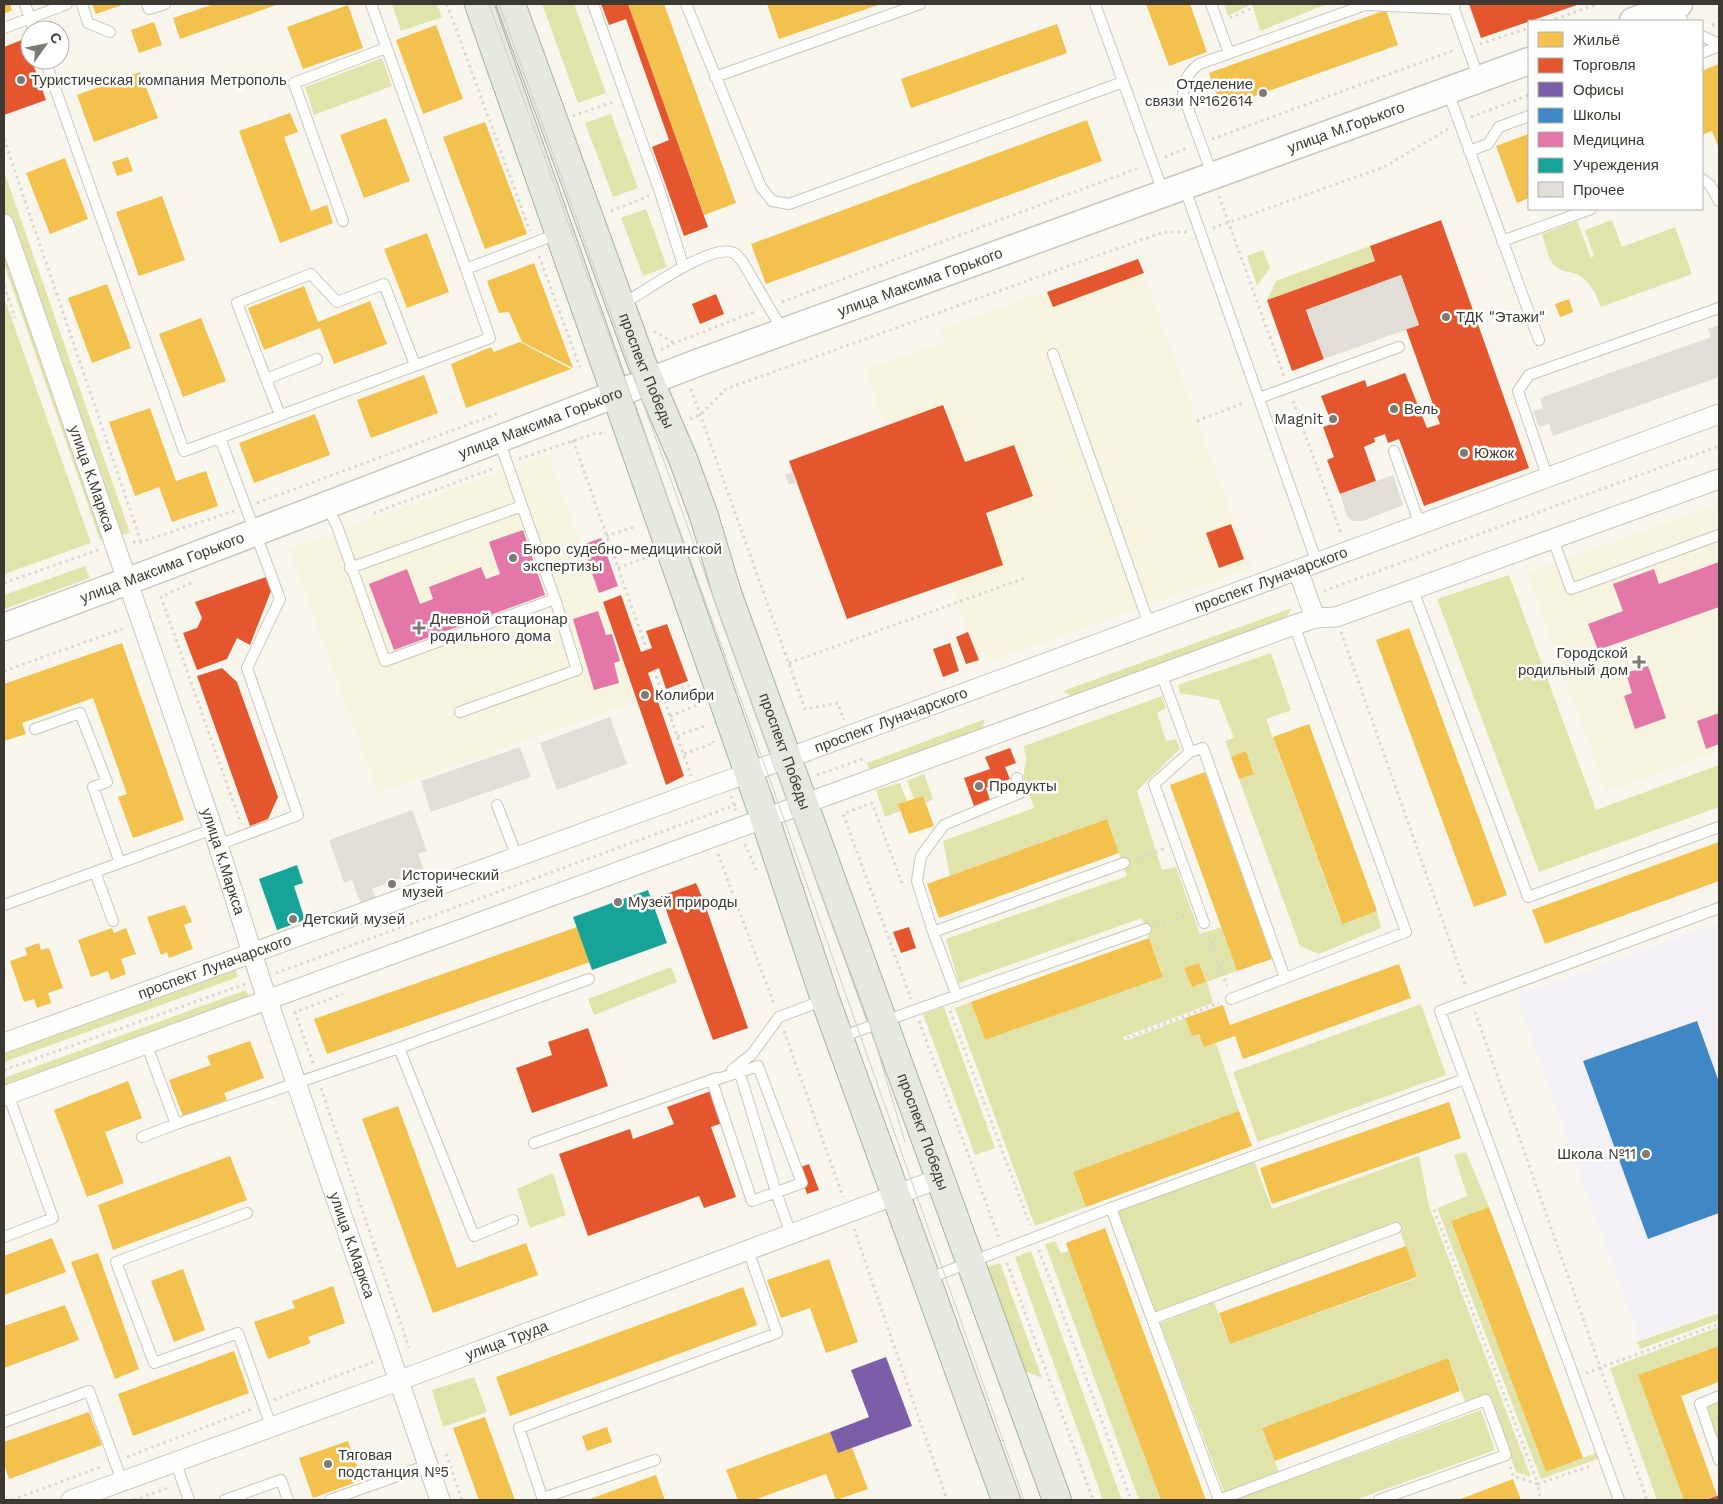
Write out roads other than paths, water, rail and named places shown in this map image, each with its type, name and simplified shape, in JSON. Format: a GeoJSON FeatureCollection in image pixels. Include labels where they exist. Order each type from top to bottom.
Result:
{"type":"FeatureCollection","features":[{"type":"Feature","properties":{"kind":"main road"},"geometry":{"type":"LineString","coordinates":[[478,4],[561,233],[631,441],[765,819],[825,999],[1006,1500]]}},
{"type":"Feature","properties":{"kind":"main road","name":"проспект Победы"},"geometry":{"type":"LineString","coordinates":[[511,4],[645,371],[670,427],[704,516],[727,593],[787,758],[806,804],[1057,1500]]}},
{"type":"Feature","properties":{"kind":"street"},"geometry":{"type":"LineString","coordinates":[[1637,20],[1678,11]]}},
{"type":"Feature","properties":{"kind":"street","name":"улица М.Горького"},"geometry":{"type":"LineString","coordinates":[[1173,188],[1479,80],[1528,60]]}},
{"type":"Feature","properties":{"kind":"street","name":"улица Максима Горького"},"geometry":{"type":"LineString","coordinates":[[4,626],[128,581],[617,395],[645,371],[783,331],[1173,188]]}},
{"type":"Feature","properties":{"kind":"street","name":"улица К.Маркса"},"geometry":{"type":"LineString","coordinates":[[4,224],[128,581],[215,837],[260,978],[440,1500]]}},
{"type":"Feature","properties":{"kind":"street","name":"проспект Луначарского"},"geometry":{"type":"LineString","coordinates":[[4,1043],[748,773],[1149,624],[1548,479],[1719,414]]}},
{"type":"Feature","properties":{"kind":"street"},"geometry":{"type":"LineString","coordinates":[[6,1095],[1294,625],[1315,618],[1336,617],[1719,479]]}},
{"type":"Feature","properties":{"kind":"street"},"geometry":{"type":"LineString","coordinates":[[1298,570],[1315,618]]}},
{"type":"Feature","properties":{"kind":"street","name":"улица Труда"},"geometry":{"type":"LineString","coordinates":[[71,1500],[398,1381],[849,1214],[941,1178]]}},
{"type":"Feature","properties":{"kind":"lane"},"geometry":{"type":"LineString","coordinates":[[25,4],[30,18]]}},
{"type":"Feature","properties":{"kind":"lane"},"geometry":{"type":"LineString","coordinates":[[4,28],[67,4]]}},
{"type":"Feature","properties":{"kind":"lane"},"geometry":{"type":"LineString","coordinates":[[82,4],[88,23],[110,32]]}},
{"type":"Feature","properties":{"kind":"lane"},"geometry":{"type":"LineString","coordinates":[[147,4],[149,9],[165,4]]}},
{"type":"Feature","properties":{"kind":"lane"},"geometry":{"type":"LineString","coordinates":[[49,70],[184,451],[490,338],[371,4]]}},
{"type":"Feature","properties":{"kind":"lane"},"geometry":{"type":"LineString","coordinates":[[593,4],[660,192],[683,265]]}},
{"type":"Feature","properties":{"kind":"lane"},"geometry":{"type":"LineString","coordinates":[[686,4],[761,187],[772,201],[789,204],[1123,82]]}},
{"type":"Feature","properties":{"kind":"lane"},"geometry":{"type":"LineString","coordinates":[[715,76],[920,4]]}},
{"type":"Feature","properties":{"kind":"lane"},"geometry":{"type":"LineString","coordinates":[[1095,4],[1152,162],[1173,188],[1201,232],[1259,398],[1325,560]]}},
{"type":"Feature","properties":{"kind":"lane"},"geometry":{"type":"LineString","coordinates":[[1211,4],[1229,53]]}},
{"type":"Feature","properties":{"kind":"lane"},"geometry":{"type":"LineString","coordinates":[[1212,174],[1183,95],[1183,84],[1189,72],[1199,64],[1368,4],[1455,6],[1479,80]]}},
{"type":"Feature","properties":{"kind":"lane"},"geometry":{"type":"LineString","coordinates":[[1703,37],[1719,45]]}},
{"type":"Feature","properties":{"kind":"lane"},"geometry":{"type":"LineString","coordinates":[[1703,52],[1719,45]]}},
{"type":"Feature","properties":{"kind":"lane"},"geometry":{"type":"LineString","coordinates":[[343,221],[294,83],[386,48]]}},
{"type":"Feature","properties":{"kind":"lane"},"geometry":{"type":"LineString","coordinates":[[1447,91],[1539,340]]}},
{"type":"Feature","properties":{"kind":"lane"},"geometry":{"type":"LineString","coordinates":[[1469,150],[1488,144],[1499,127],[1528,116]]}},
{"type":"Feature","properties":{"kind":"lane"},"geometry":{"type":"LineString","coordinates":[[1703,181],[1710,185],[1719,201]]}},
{"type":"Feature","properties":{"kind":"lane"},"geometry":{"type":"LineString","coordinates":[[1502,241],[1588,210]]}},
{"type":"Feature","properties":{"kind":"lane"},"geometry":{"type":"LineString","coordinates":[[466,269],[561,233]]}},
{"type":"Feature","properties":{"kind":"lane"},"geometry":{"type":"LineString","coordinates":[[621,304],[683,265],[724,252],[734,253],[742,262],[783,331]]}},
{"type":"Feature","properties":{"kind":"lane"},"geometry":{"type":"LineString","coordinates":[[280,415],[237,303],[311,274],[337,302],[384,284],[415,365]]}},
{"type":"Feature","properties":{"kind":"lane"},"geometry":{"type":"LineString","coordinates":[[1548,479],[1518,391],[1529,375],[1719,308]]}},
{"type":"Feature","properties":{"kind":"lane"},"geometry":{"type":"LineString","coordinates":[[1259,398],[1399,347]]}},
{"type":"Feature","properties":{"kind":"lane"},"geometry":{"type":"LineString","coordinates":[[1053,354],[1149,624]]}},
{"type":"Feature","properties":{"kind":"lane"},"geometry":{"type":"LineString","coordinates":[[266,379],[317,360]]}},
{"type":"Feature","properties":{"kind":"lane"},"geometry":{"type":"LineString","coordinates":[[4,905],[120,863],[215,837],[245,834],[298,815],[247,668],[280,599],[220,438]]}},
{"type":"Feature","properties":{"kind":"lane"},"geometry":{"type":"LineString","coordinates":[[460,712],[576,670],[555,599],[499,439]]}},
{"type":"Feature","properties":{"kind":"lane"},"geometry":{"type":"LineString","coordinates":[[1394,452],[1420,526]]}},
{"type":"Feature","properties":{"kind":"lane"},"geometry":{"type":"LineString","coordinates":[[326,505],[337,526],[350,568],[385,661],[555,599]]}},
{"type":"Feature","properties":{"kind":"lane"},"geometry":{"type":"LineString","coordinates":[[350,568],[522,506]]}},
{"type":"Feature","properties":{"kind":"lane"},"geometry":{"type":"LineString","coordinates":[[1553,538],[1571,589],[1719,535]]}},
{"type":"Feature","properties":{"kind":"lane"},"geometry":{"type":"LineString","coordinates":[[1413,590],[1528,897],[1719,827]]}},
{"type":"Feature","properties":{"kind":"lane"},"geometry":{"type":"LineString","coordinates":[[1231,998],[1406,932],[1294,625]]}},
{"type":"Feature","properties":{"kind":"lane"},"geometry":{"type":"LineString","coordinates":[[1162,673],[1190,752]]}},
{"type":"Feature","properties":{"kind":"lane"},"geometry":{"type":"LineString","coordinates":[[35,729],[80,714],[107,782],[93,787],[120,863]]}},
{"type":"Feature","properties":{"kind":"lane"},"geometry":{"type":"LineString","coordinates":[[1204,923],[1154,784],[1190,752],[1203,748],[1285,978]]}},
{"type":"Feature","properties":{"kind":"lane"},"geometry":{"type":"LineString","coordinates":[[957,996],[933,932],[917,881],[921,856],[944,825],[1020,793],[1016,778]]}},
{"type":"Feature","properties":{"kind":"lane"},"geometry":{"type":"LineString","coordinates":[[497,805],[517,857]]}},
{"type":"Feature","properties":{"kind":"lane"},"geometry":{"type":"LineString","coordinates":[[933,932],[1124,863]]}},
{"type":"Feature","properties":{"kind":"lane"},"geometry":{"type":"LineString","coordinates":[[95,872],[113,921]]}},
{"type":"Feature","properties":{"kind":"lane"},"geometry":{"type":"LineString","coordinates":[[1619,1500],[1440,1011],[1719,908]]}},
{"type":"Feature","properties":{"kind":"lane"},"geometry":{"type":"LineString","coordinates":[[840,1038],[1146,929]]}},
{"type":"Feature","properties":{"kind":"lane"},"geometry":{"type":"LineString","coordinates":[[142,1137],[296,1081],[399,1048],[589,979]]}},
{"type":"Feature","properties":{"kind":"lane"},"geometry":{"type":"LineString","coordinates":[[739,1069],[779,1017],[825,999]]}},
{"type":"Feature","properties":{"kind":"lane"},"geometry":{"type":"LineString","coordinates":[[146,1043],[176,1124]]}},
{"type":"Feature","properties":{"kind":"lane"},"geometry":{"type":"LineString","coordinates":[[399,1048],[474,1236],[513,1220]]}},
{"type":"Feature","properties":{"kind":"lane"},"geometry":{"type":"LineString","coordinates":[[534,1143],[712,1081],[739,1069],[758,1066],[802,1183],[752,1201],[712,1081]]}},
{"type":"Feature","properties":{"kind":"lane"},"geometry":{"type":"LineString","coordinates":[[739,1069],[776,1192],[791,1234]]}},
{"type":"Feature","properties":{"kind":"lane"},"geometry":{"type":"LineString","coordinates":[[927,1279],[1111,1208],[1465,1079]]}},
{"type":"Feature","properties":{"kind":"lane"},"geometry":{"type":"LineString","coordinates":[[4,1237],[53,1218],[6,1095]]}},
{"type":"Feature","properties":{"kind":"lane"},"geometry":{"type":"LineString","coordinates":[[1111,1208],[1219,1500],[1486,1400],[1506,1455],[1379,1500]]}},
{"type":"Feature","properties":{"kind":"lane"},"geometry":{"type":"LineString","coordinates":[[247,1212],[116,1262],[154,1363],[238,1332],[271,1426]]}},
{"type":"Feature","properties":{"kind":"lane"},"geometry":{"type":"LineString","coordinates":[[1152,1319],[1396,1228]]}},
{"type":"Feature","properties":{"kind":"lane"},"geometry":{"type":"LineString","coordinates":[[655,1460],[543,1499],[519,1428],[777,1333],[748,1250]]}},
{"type":"Feature","properties":{"kind":"lane"},"geometry":{"type":"LineString","coordinates":[[4,1422],[89,1391],[122,1481]]}},
{"type":"Feature","properties":{"kind":"lane"},"geometry":{"type":"LineString","coordinates":[[1719,1396],[1700,1404],[1719,1460]]}},
{"type":"Feature","properties":{"kind":"lane"},"geometry":{"type":"LineString","coordinates":[[175,1461],[189,1500]]}},
{"type":"Feature","properties":{"kind":"lane"},"geometry":{"type":"LineString","coordinates":[[330,1500],[428,1465]]}},
{"type":"Feature","properties":{"kind":"lane"},"geometry":{"type":"LineString","coordinates":[[225,1500],[240,1498],[281,1480],[288,1500]]}},
{"type":"Feature","properties":{"kind":"tram line"},"geometry":{"type":"LineString","coordinates":[[489,4],[774,791],[1024,1500]]}},
{"type":"Feature","properties":{"kind":"tram line"},"geometry":{"type":"LineString","coordinates":[[499,4],[773,763],[870,1025],[905,1142]]}},
{"type":"Feature","properties":{"kind":"place","name":"Туристическая компания Метрополь"},"geometry":{"type":"Point","coordinates":[21,80]}},
{"type":"Feature","properties":{"kind":"place","name":"Отделение связи №162614"},"geometry":{"type":"Point","coordinates":[1263,93]}},
{"type":"Feature","properties":{"kind":"place","name":"ТДК \"Этажи\""},"geometry":{"type":"Point","coordinates":[1446,317]}},
{"type":"Feature","properties":{"kind":"place","name":"Вель"},"geometry":{"type":"Point","coordinates":[1394,409]}},
{"type":"Feature","properties":{"kind":"place","name":"Magnit"},"geometry":{"type":"Point","coordinates":[1333,419]}},
{"type":"Feature","properties":{"kind":"place","name":"Южок"},"geometry":{"type":"Point","coordinates":[1464,453]}},
{"type":"Feature","properties":{"kind":"place","name":"Бюро судебно-медицинской экспертизы"},"geometry":{"type":"Point","coordinates":[513,558]}},
{"type":"Feature","properties":{"kind":"place","name":"Дневной стационар родильного дома"},"geometry":{"type":"Point","coordinates":[419,628]}},
{"type":"Feature","properties":{"kind":"place","name":"Городской родильный дом"},"geometry":{"type":"Point","coordinates":[1639,662]}},
{"type":"Feature","properties":{"kind":"place","name":"Колибри"},"geometry":{"type":"Point","coordinates":[645,695]}},
{"type":"Feature","properties":{"kind":"place","name":"Продукты"},"geometry":{"type":"Point","coordinates":[979,786]}},
{"type":"Feature","properties":{"kind":"place","name":"Исторический музей"},"geometry":{"type":"Point","coordinates":[392,884]}},
{"type":"Feature","properties":{"kind":"place","name":"Музей природы"},"geometry":{"type":"Point","coordinates":[618,902]}},
{"type":"Feature","properties":{"kind":"place","name":"Детский музей"},"geometry":{"type":"Point","coordinates":[293,919]}},
{"type":"Feature","properties":{"kind":"place","name":"Школа №11"},"geometry":{"type":"Point","coordinates":[1646,1154]}},
{"type":"Feature","properties":{"kind":"place","name":"Тяговая подстанция №5"},"geometry":{"type":"Point","coordinates":[328,1464]}}]}
